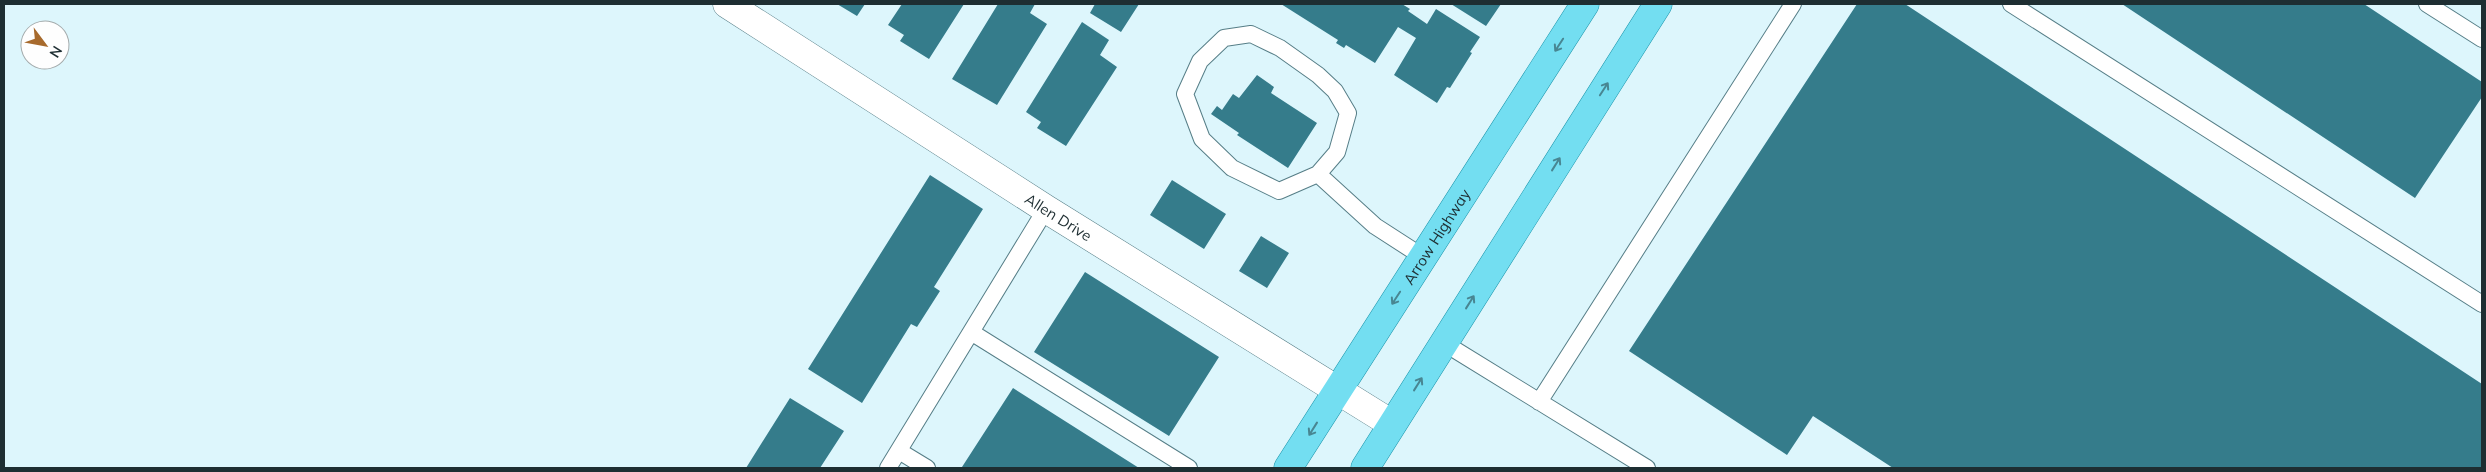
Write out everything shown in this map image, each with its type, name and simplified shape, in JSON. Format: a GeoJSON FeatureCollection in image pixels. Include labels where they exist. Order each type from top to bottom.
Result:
{"type":"FeatureCollection","features":[{"type":"Feature","properties":{"kind":"main road","name":"Arrow Highway"},"geometry":{"type":"LineString","coordinates":[[1288,468],[1585,4]]}},
{"type":"Feature","properties":{"kind":"main road"},"geometry":{"type":"LineString","coordinates":[[1365,468],[1658,4]]}},
{"type":"Feature","properties":{"kind":"street","name":"Allen Drive"},"geometry":{"type":"LineString","coordinates":[[727,4],[1046,209],[1392,424]]}},
{"type":"Feature","properties":{"kind":"lane"},"geometry":{"type":"LineString","coordinates":[[1539,402],[1793,4]]}},
{"type":"Feature","properties":{"kind":"lane"},"geometry":{"type":"LineString","coordinates":[[2011,4],[2482,304]]}},
{"type":"Feature","properties":{"kind":"lane"},"geometry":{"type":"LineString","coordinates":[[2427,4],[2482,38]]}},
{"type":"Feature","properties":{"kind":"lane"},"geometry":{"type":"LineString","coordinates":[[1251,34],[1280,48],[1335,91],[1348,113],[1337,152],[1318,174],[1279,191],[1232,168],[1202,139],[1185,94],[1200,61],[1224,38],[1251,34]]}},
{"type":"Feature","properties":{"kind":"lane"},"geometry":{"type":"LineString","coordinates":[[1318,174],[1375,226],[1423,257]]}},
{"type":"Feature","properties":{"kind":"lane"},"geometry":{"type":"LineString","coordinates":[[888,468],[1046,209]]}},
{"type":"Feature","properties":{"kind":"lane"},"geometry":{"type":"LineString","coordinates":[[971,332],[1189,468]]}},
{"type":"Feature","properties":{"kind":"lane"},"geometry":{"type":"LineString","coordinates":[[1444,343],[1647,468]]}},
{"type":"Feature","properties":{"kind":"lane"},"geometry":{"type":"LineString","coordinates":[[898,450],[927,468]]}},
{"type":"Feature","properties":{"kind":"building"},"geometry":{"type":"Polygon","coordinates":[[[837,4],[865,4],[857,16],[837,4]]]}},
{"type":"Feature","properties":{"kind":"building"},"geometry":{"type":"Polygon","coordinates":[[[902,4],[964,4],[929,59],[900,41],[904,35],[888,25],[902,4]]]}},
{"type":"Feature","properties":{"kind":"building"},"geometry":{"type":"Polygon","coordinates":[[[998,4],[1035,4],[1030,13],[1047,24],[997,105],[952,79],[998,4]]]}},
{"type":"Feature","properties":{"kind":"building"},"geometry":{"type":"Polygon","coordinates":[[[1095,4],[1139,4],[1121,32],[1090,13],[1095,4]]]}},
{"type":"Feature","properties":{"kind":"building"},"geometry":{"type":"Polygon","coordinates":[[[1281,4],[1402,4],[1410,9],[1408,11],[1427,24],[1436,9],[1480,37],[1450,88],[1447,87],[1437,103],[1394,75],[1416,38],[1398,27],[1375,63],[1346,45],[1344,48],[1336,43],[1338,40],[1281,4]]]}},
{"type":"Feature","properties":{"kind":"building"},"geometry":{"type":"Polygon","coordinates":[[[1451,4],[1501,4],[1486,26],[1451,4]]]}},
{"type":"Feature","properties":{"kind":"building"},"geometry":{"type":"Polygon","coordinates":[[[1857,4],[1905,4],[2482,384],[2482,468],[1893,468],[1813,416],[1787,455],[1629,351],[1857,4]]]}},
{"type":"Feature","properties":{"kind":"building"},"geometry":{"type":"Polygon","coordinates":[[[2122,4],[2364,4],[2482,82],[2482,97],[2415,198],[2122,4]]]}},
{"type":"Feature","properties":{"kind":"building"},"geometry":{"type":"Polygon","coordinates":[[[1082,22],[1109,40],[1100,55],[1117,67],[1066,146],[1037,128],[1041,122],[1026,112],[1082,22]]]}},
{"type":"Feature","properties":{"kind":"building"},"geometry":{"type":"Polygon","coordinates":[[[1257,75],[1274,87],[1271,93],[1317,123],[1288,168],[1237,135],[1239,133],[1211,114],[1217,106],[1222,110],[1233,94],[1239,98],[1257,75]]]}},
{"type":"Feature","properties":{"kind":"building"},"geometry":{"type":"Polygon","coordinates":[[[930,175],[983,209],[934,287],[940,291],[917,327],[911,324],[862,403],[808,369],[930,175]]]}},
{"type":"Feature","properties":{"kind":"building"},"geometry":{"type":"Polygon","coordinates":[[[1172,180],[1226,214],[1204,249],[1150,215],[1172,180]]]}},
{"type":"Feature","properties":{"kind":"building"},"geometry":{"type":"Polygon","coordinates":[[[1261,236],[1289,253],[1267,288],[1239,271],[1261,236]]]}},
{"type":"Feature","properties":{"kind":"building"},"geometry":{"type":"Polygon","coordinates":[[[1085,272],[1219,357],[1169,436],[1034,352],[1085,272]]]}},
{"type":"Feature","properties":{"kind":"building"},"geometry":{"type":"Polygon","coordinates":[[[1013,388],[1139,468],[962,467],[1013,388]]]}},
{"type":"Feature","properties":{"kind":"building"},"geometry":{"type":"Polygon","coordinates":[[[790,398],[844,431],[820,468],[746,468],[790,398]]]}}]}
